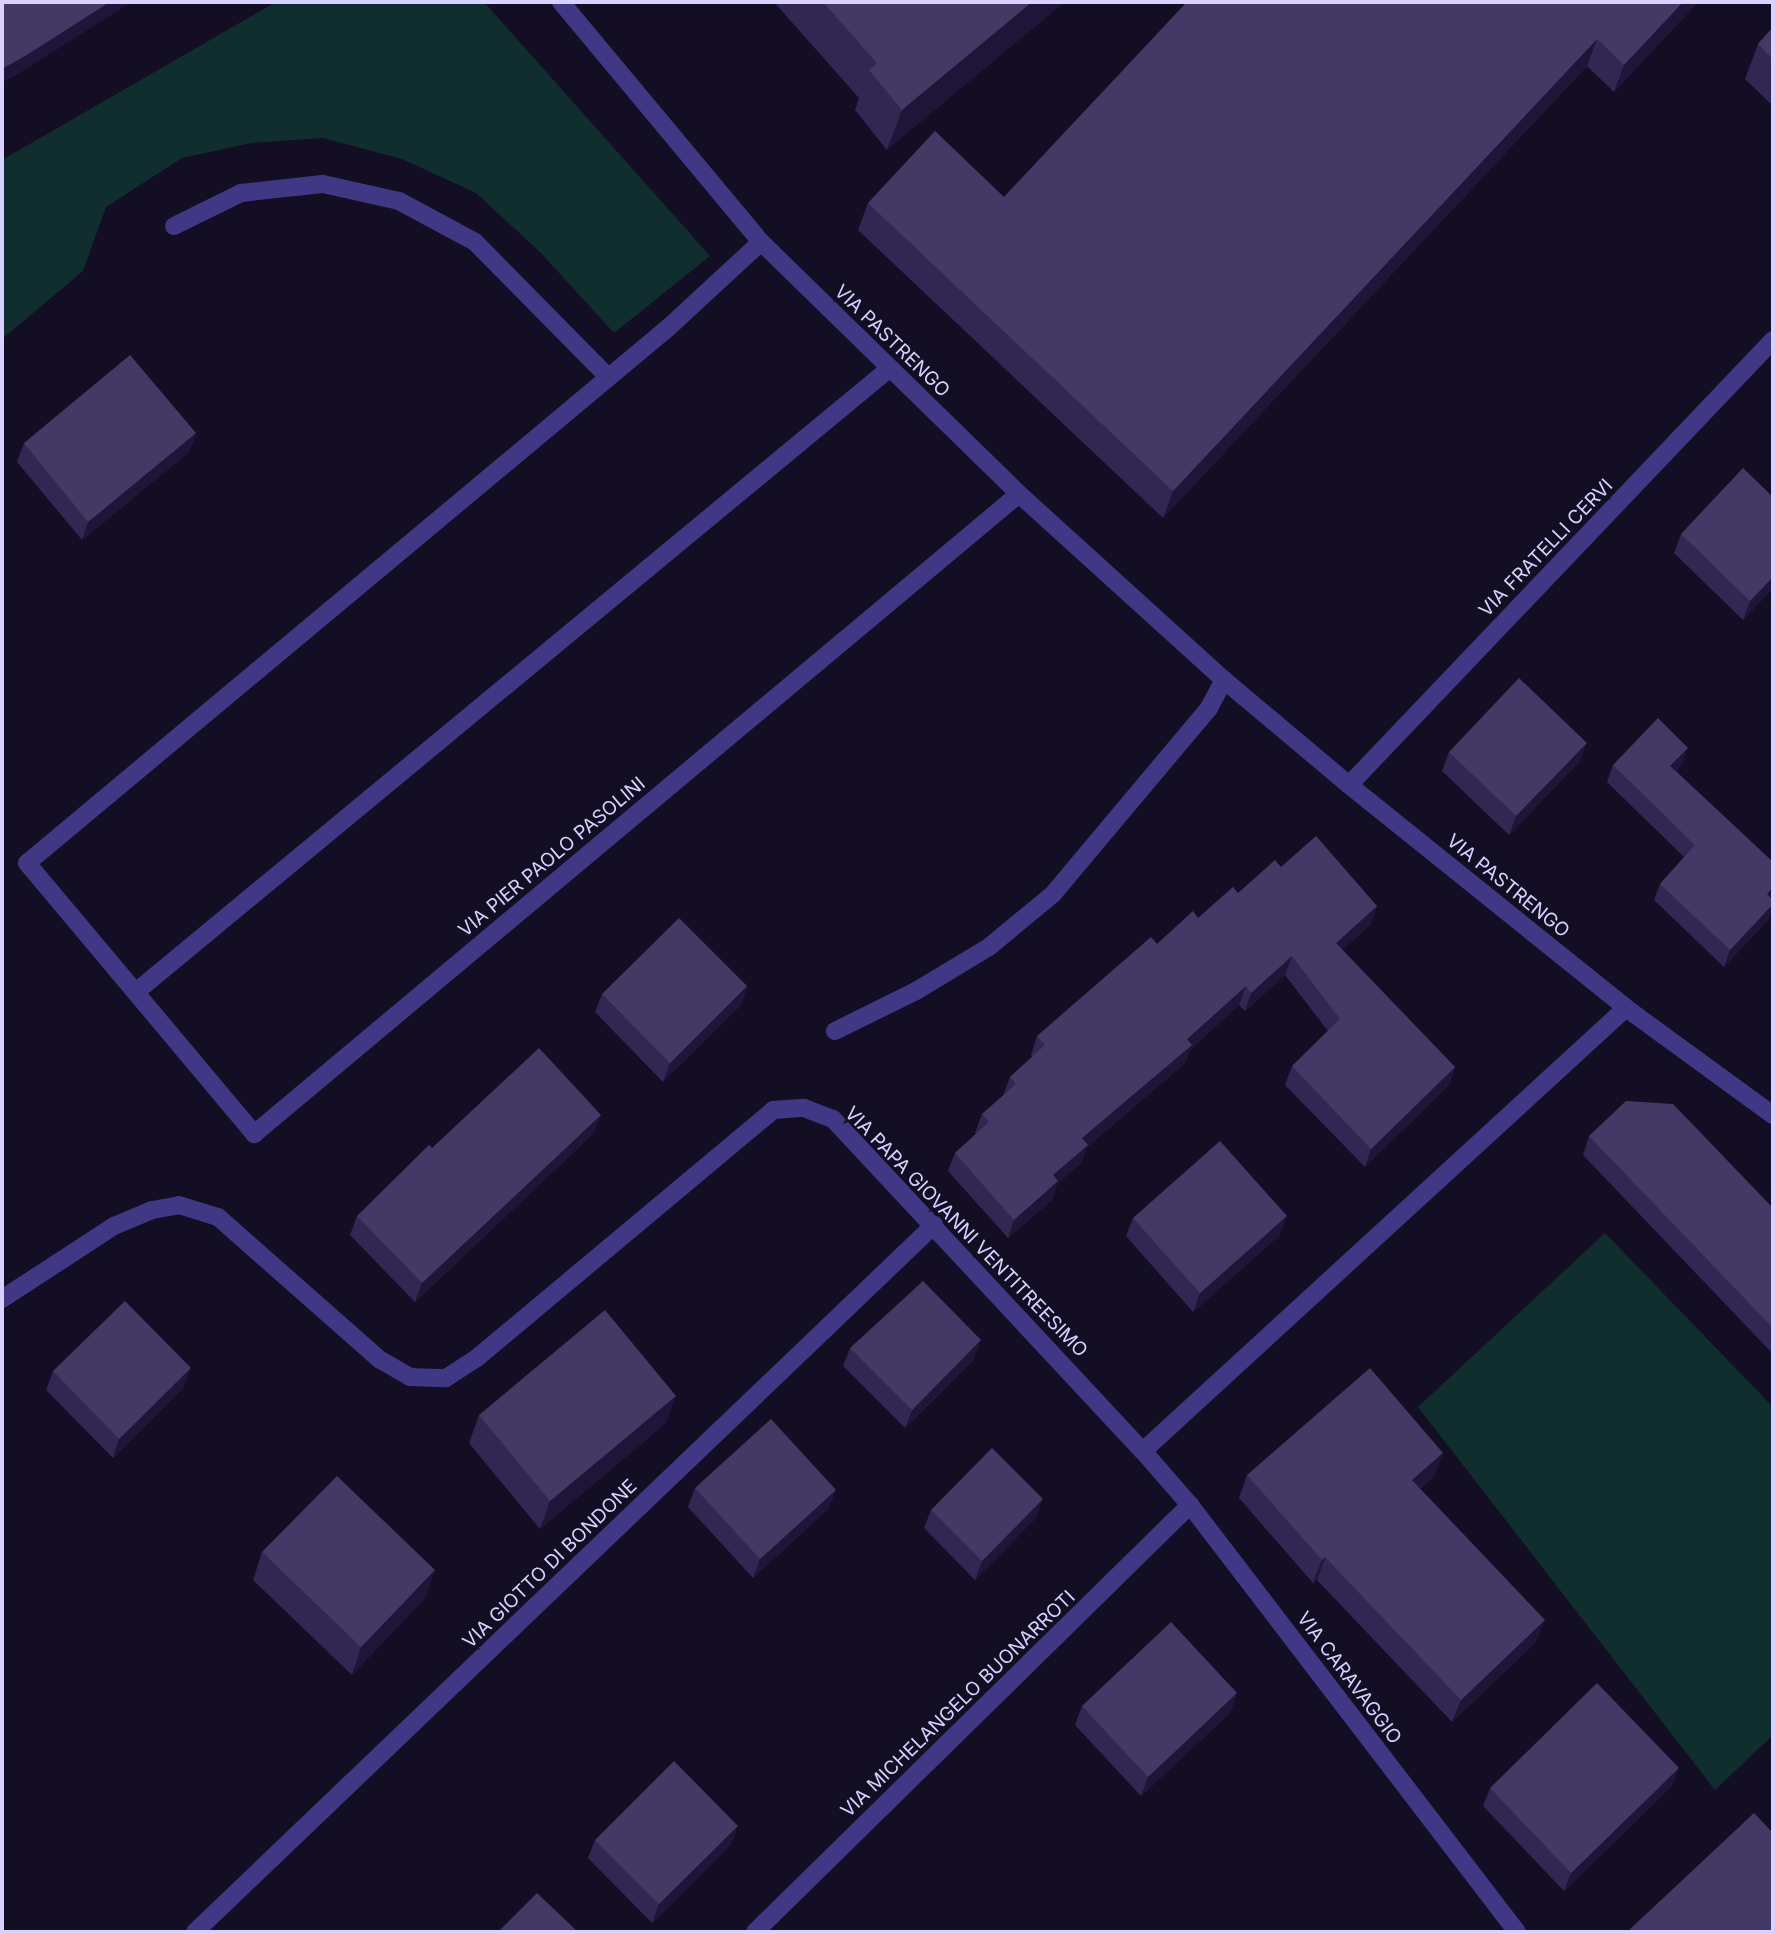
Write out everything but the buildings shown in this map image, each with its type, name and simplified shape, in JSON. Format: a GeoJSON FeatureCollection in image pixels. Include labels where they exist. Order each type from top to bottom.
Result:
{"type":"FeatureCollection","features":[{"type":"Feature","properties":{"kind":"street","name":"VIA PASTRENGO"},"geometry":{"type":"LineString","coordinates":[[561,2],[761,242],[1019,494],[1224,680],[1349,785],[1626,1008],[1773,1115]]}},
{"type":"Feature","properties":{"kind":"street"},"geometry":{"type":"LineString","coordinates":[[174,226],[241,192],[323,184],[399,201],[475,242],[608,377]]}},
{"type":"Feature","properties":{"kind":"street","name":"VIA PIER PAOLO PASOLINI"},"geometry":{"type":"LineString","coordinates":[[761,242],[608,377],[27,863],[254,1134],[1019,494]]}},
{"type":"Feature","properties":{"kind":"street","name":"VIA FRATELLI CERVI"},"geometry":{"type":"LineString","coordinates":[[1349,785],[1773,340]]}},
{"type":"Feature","properties":{"kind":"street"},"geometry":{"type":"LineString","coordinates":[[136,991],[889,369]]}},
{"type":"Feature","properties":{"kind":"street"},"geometry":{"type":"LineString","coordinates":[[835,1031],[916,991],[989,947],[1053,894],[1209,708],[1224,680]]}},
{"type":"Feature","properties":{"kind":"street"},"geometry":{"type":"LineString","coordinates":[[1143,1451],[1626,1008]]}},
{"type":"Feature","properties":{"kind":"street","name":"VIA PAPA GIOVANNI VENTITREESIMO"},"geometry":{"type":"LineString","coordinates":[[2,1298],[114,1226],[152,1210],[179,1205],[218,1217],[379,1359],[410,1377],[446,1377],[478,1357],[773,1110],[804,1108],[833,1119],[1143,1451]]}},
{"type":"Feature","properties":{"kind":"street","name":"VIA GIOTTO DI BONDONE"},"geometry":{"type":"LineString","coordinates":[[195,1932],[934,1225]]}},
{"type":"Feature","properties":{"kind":"street","name":"VIA CARAVAGGIO"},"geometry":{"type":"LineString","coordinates":[[1143,1451],[1190,1505],[1517,1932]]}},
{"type":"Feature","properties":{"kind":"street","name":"VIA MICHELANGELO BUONARROTI"},"geometry":{"type":"LineString","coordinates":[[755,1932],[1190,1505]]}},
{"type":"Feature","properties":{"kind":"green space"},"geometry":{"type":"Polygon","coordinates":[[[276,2],[484,2],[710,256],[614,333],[541,253],[476,193],[402,159],[323,138],[251,143],[182,158],[106,207],[83,271],[2,339],[2,160],[276,2]]]}},
{"type":"Feature","properties":{"kind":"green space"},"geometry":{"type":"Polygon","coordinates":[[[1605,1233],[1773,1407],[1773,1735],[1715,1790],[1418,1407],[1605,1233]]]}}]}
